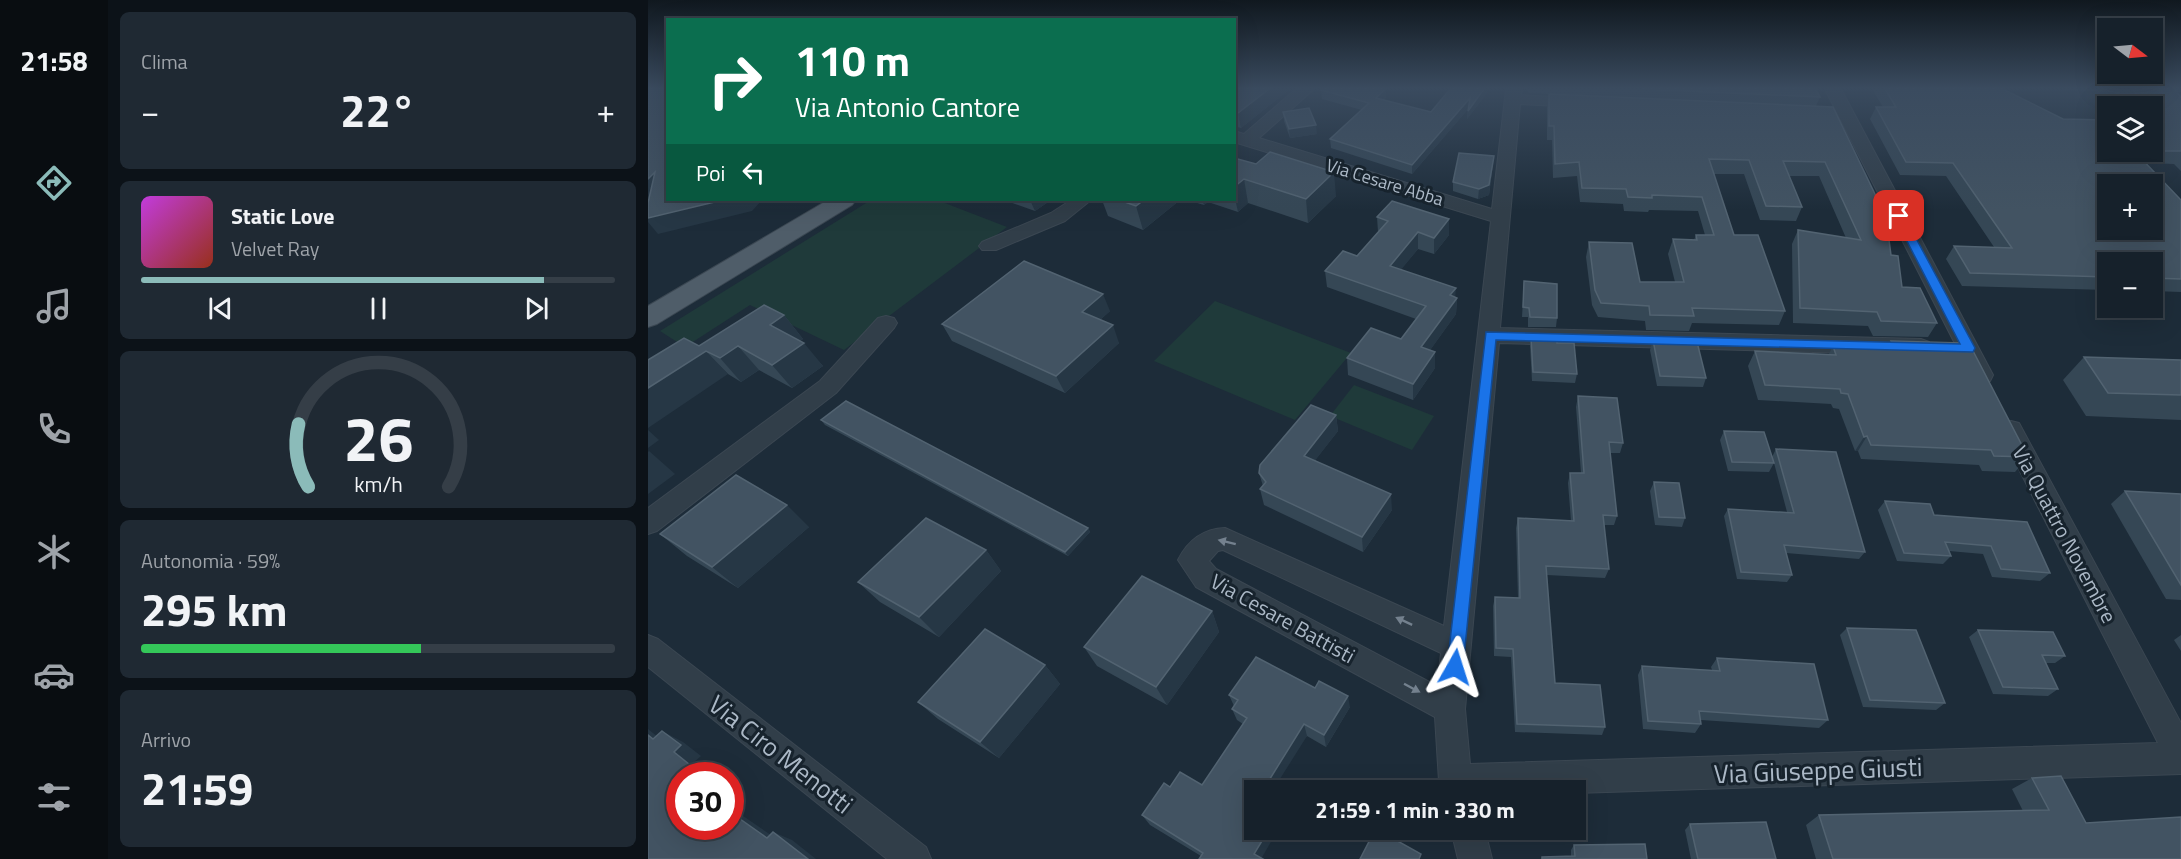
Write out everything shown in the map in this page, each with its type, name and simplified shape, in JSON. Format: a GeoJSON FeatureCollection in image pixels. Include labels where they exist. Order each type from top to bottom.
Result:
{"type":"FeatureCollection","features":[{"type":"Feature","properties":{"kind":"main road"},"geometry":{"type":"LineString","coordinates":[[653,312],[842,201]]}},
{"type":"Feature","properties":{"kind":"street"},"geometry":{"type":"LineString","coordinates":[[1456,780],[1450,709],[1510,129]]}},
{"type":"Feature","properties":{"kind":"street","name":"Via Quattro Novembre"},"geometry":{"type":"LineString","coordinates":[[1843,129],[1968,348],[2181,757]]}},
{"type":"Feature","properties":{"kind":"street","name":"Via Cesare Abba"},"geometry":{"type":"LineString","coordinates":[[1241,138],[1501,218]]}},
{"type":"Feature","properties":{"kind":"street"},"geometry":{"type":"LineString","coordinates":[[989,246],[1058,217],[1081,201]]}},
{"type":"Feature","properties":{"kind":"street"},"geometry":{"type":"LineString","coordinates":[[648,523],[828,387],[886,323]]}},
{"type":"Feature","properties":{"kind":"street"},"geometry":{"type":"LineString","coordinates":[[1490,335],[1968,348]]}},
{"type":"Feature","properties":{"kind":"street","name":"Via Cesare Battisti"},"geometry":{"type":"LineString","coordinates":[[1450,709],[1206,578],[1192,560],[1211,540],[1225,539],[1457,646]]}},
{"type":"Feature","properties":{"kind":"street","name":"Via Ciro Menotti"},"geometry":{"type":"LineString","coordinates":[[648,649],[914,859]]}},
{"type":"Feature","properties":{"kind":"street","name":"Via Giuseppe Giusti"},"geometry":{"type":"LineString","coordinates":[[1586,781],[2181,757]]}},
{"type":"Feature","properties":{"kind":"street"},"geometry":{"type":"LineString","coordinates":[[1470,840],[1475,859]]}},
{"type":"Feature","properties":{"kind":"green space"},"geometry":{"type":"Polygon","coordinates":[[[869,201],[940,201],[1007,227],[844,350],[750,305],[685,347],[660,331],[869,201]]]}},
{"type":"Feature","properties":{"kind":"green space"},"geometry":{"type":"Polygon","coordinates":[[[1215,301],[1351,353],[1295,420],[1154,361],[1215,301]]]}},
{"type":"Feature","properties":{"kind":"green space"},"geometry":{"type":"Polygon","coordinates":[[[1354,385],[1434,416],[1412,450],[1330,416],[1354,385]]]}},
{"type":"Feature","properties":{"kind":"building"},"geometry":{"type":"Polygon","coordinates":[[[648,129],[666,129],[666,201],[719,201],[648,218],[648,203],[655,172],[648,179],[648,129]]]}},
{"type":"Feature","properties":{"kind":"building"},"geometry":{"type":"Polygon","coordinates":[[[1341,129],[1443,129],[1412,165],[1330,139],[1341,129]]]}},
{"type":"Feature","properties":{"kind":"building"},"geometry":{"type":"Polygon","coordinates":[[[1554,129],[1844,129],[1886,217],[1891,255],[1898,256],[1902,287],[1920,288],[1937,323],[1881,321],[1877,312],[1800,308],[1798,230],[1861,240],[1825,162],[1783,161],[1802,207],[1766,206],[1749,160],[1709,159],[1734,235],[1758,235],[1785,311],[1692,308],[1694,316],[1650,315],[1649,306],[1601,303],[1595,290],[1589,242],[1632,243],[1640,282],[1684,282],[1673,239],[1697,240],[1696,235],[1714,235],[1702,197],[1652,195],[1652,198],[1628,197],[1626,189],[1582,188],[1579,162],[1555,164],[1554,129]]]}},
{"type":"Feature","properties":{"kind":"building"},"geometry":{"type":"Polygon","coordinates":[[[1888,129],[2097,129],[2097,162],[2145,162],[2156,174],[2097,174],[2097,240],[2163,240],[2163,181],[2181,200],[2181,279],[2163,278],[2163,252],[2097,252],[2097,277],[1970,273],[1954,246],[2012,248],[1953,163],[1906,162],[1888,129]]]}},
{"type":"Feature","properties":{"kind":"building"},"geometry":{"type":"Polygon","coordinates":[[[2163,129],[2181,129],[2181,151],[2163,151],[2163,129]]]}},
{"type":"Feature","properties":{"kind":"building"},"geometry":{"type":"Polygon","coordinates":[[[1270,152],[1334,172],[1306,199],[1244,179],[1236,185],[1236,159],[1256,164],[1270,152]]]}},
{"type":"Feature","properties":{"kind":"building"},"geometry":{"type":"Polygon","coordinates":[[[1459,153],[1494,156],[1489,185],[1479,189],[1453,182],[1459,153]]]}},
{"type":"Feature","properties":{"kind":"building"},"geometry":{"type":"Polygon","coordinates":[[[1122,201],[1143,201],[1136,206],[1122,201]]]}},
{"type":"Feature","properties":{"kind":"building"},"geometry":{"type":"Polygon","coordinates":[[[1392,201],[1449,219],[1434,238],[1418,232],[1390,266],[1456,288],[1450,295],[1457,298],[1421,347],[1435,352],[1413,384],[1347,358],[1371,328],[1401,339],[1426,306],[1325,271],[1343,251],[1357,256],[1388,221],[1377,217],[1392,201]]]}},
{"type":"Feature","properties":{"kind":"building"},"geometry":{"type":"Polygon","coordinates":[[[1024,261],[1103,294],[1082,312],[1113,325],[1056,376],[942,324],[1024,261]]]}},
{"type":"Feature","properties":{"kind":"building"},"geometry":{"type":"Polygon","coordinates":[[[1524,281],[1557,284],[1557,318],[1530,317],[1529,308],[1523,307],[1524,281]]]}},
{"type":"Feature","properties":{"kind":"building"},"geometry":{"type":"Polygon","coordinates":[[[764,305],[784,315],[770,325],[804,343],[772,365],[738,346],[720,358],[706,351],[648,388],[648,360],[684,338],[699,346],[764,305]]]}},
{"type":"Feature","properties":{"kind":"building"},"geometry":{"type":"Polygon","coordinates":[[[1531,337],[1557,338],[1557,343],[1574,343],[1577,374],[1533,372],[1531,337]]]}},
{"type":"Feature","properties":{"kind":"building"},"geometry":{"type":"Polygon","coordinates":[[[1653,340],[1697,342],[1706,378],[1660,376],[1653,340]]]}},
{"type":"Feature","properties":{"kind":"building"},"geometry":{"type":"Polygon","coordinates":[[[1891,341],[1962,343],[1971,347],[2028,457],[1994,456],[1991,450],[1871,445],[1867,436],[1864,437],[1848,394],[1841,393],[1840,389],[1765,385],[1755,351],[1836,355],[1833,346],[1895,349],[1891,341]]]}},
{"type":"Feature","properties":{"kind":"building"},"geometry":{"type":"Polygon","coordinates":[[[2084,357],[2181,360],[2181,395],[2108,393],[2084,357]]]}},
{"type":"Feature","properties":{"kind":"building"},"geometry":{"type":"Polygon","coordinates":[[[1578,396],[1617,398],[1623,443],[1609,442],[1617,516],[1603,515],[1609,569],[1546,566],[1555,683],[1600,685],[1605,727],[1517,724],[1513,649],[1496,648],[1495,597],[1520,598],[1518,518],[1574,521],[1570,473],[1584,473],[1578,396]]]}},
{"type":"Feature","properties":{"kind":"building"},"geometry":{"type":"Polygon","coordinates":[[[846,401],[1088,528],[1065,552],[821,420],[846,401]]]}},
{"type":"Feature","properties":{"kind":"building"},"geometry":{"type":"Polygon","coordinates":[[[1311,405],[1336,415],[1304,456],[1391,494],[1362,537],[1260,489],[1266,482],[1259,473],[1260,465],[1311,405]]]}},
{"type":"Feature","properties":{"kind":"building"},"geometry":{"type":"Polygon","coordinates":[[[1724,431],[1764,432],[1774,463],[1732,462],[1724,431]]]}},
{"type":"Feature","properties":{"kind":"building"},"geometry":{"type":"Polygon","coordinates":[[[1776,449],[1836,452],[1865,552],[1784,545],[1792,575],[1741,572],[1728,509],[1794,513],[1776,449]]]}},
{"type":"Feature","properties":{"kind":"building"},"geometry":{"type":"Polygon","coordinates":[[[736,475],[787,505],[712,567],[660,534],[736,475]]]}},
{"type":"Feature","properties":{"kind":"building"},"geometry":{"type":"Polygon","coordinates":[[[1654,482],[1679,483],[1685,518],[1659,517],[1654,482]]]}},
{"type":"Feature","properties":{"kind":"building"},"geometry":{"type":"Polygon","coordinates":[[[2125,491],[2181,494],[2181,585],[2125,491]]]}},
{"type":"Feature","properties":{"kind":"building"},"geometry":{"type":"Polygon","coordinates":[[[1885,501],[1930,504],[1934,515],[2027,522],[2050,573],[2001,569],[1991,546],[1945,542],[1951,556],[1904,553],[1885,501]]]}},
{"type":"Feature","properties":{"kind":"building"},"geometry":{"type":"Polygon","coordinates":[[[926,518],[986,550],[919,617],[858,582],[926,518]]]}},
{"type":"Feature","properties":{"kind":"building"},"geometry":{"type":"Polygon","coordinates":[[[1142,576],[1212,611],[1156,687],[1084,647],[1142,576]]]}},
{"type":"Feature","properties":{"kind":"building"},"geometry":{"type":"Polygon","coordinates":[[[1847,628],[1916,630],[1945,703],[1870,700],[1847,628]]]}},
{"type":"Feature","properties":{"kind":"building"},"geometry":{"type":"Polygon","coordinates":[[[985,629],[1045,665],[980,742],[918,702],[985,629]]]}},
{"type":"Feature","properties":{"kind":"building"},"geometry":{"type":"Polygon","coordinates":[[[1978,630],[2053,632],[2065,656],[2042,655],[2058,689],[2003,687],[1978,630]]]}},
{"type":"Feature","properties":{"kind":"building"},"geometry":{"type":"Polygon","coordinates":[[[1256,657],[1315,688],[1319,681],[1348,696],[1324,735],[1304,724],[1269,780],[1244,780],[1244,840],[1263,840],[1254,854],[1263,859],[1199,859],[1203,853],[1142,815],[1164,783],[1170,787],[1180,772],[1202,785],[1247,718],[1232,709],[1238,700],[1229,695],[1256,657]]]}},
{"type":"Feature","properties":{"kind":"building"},"geometry":{"type":"Polygon","coordinates":[[[1717,658],[1814,664],[1828,720],[1699,711],[1701,724],[1648,721],[1642,666],[1720,671],[1717,658]]]}},
{"type":"Feature","properties":{"kind":"building"},"geometry":{"type":"Polygon","coordinates":[[[662,731],[681,745],[674,752],[686,762],[666,762],[666,840],[744,840],[744,822],[767,838],[773,832],[808,859],[648,859],[648,735],[653,739],[662,731]]]}},
{"type":"Feature","properties":{"kind":"building"},"geometry":{"type":"Polygon","coordinates":[[[2061,776],[2086,823],[2181,817],[2181,859],[1833,859],[1819,815],[2049,810],[2032,778],[2061,776]]]}},
{"type":"Feature","properties":{"kind":"building"},"geometry":{"type":"Polygon","coordinates":[[[1766,822],[1776,859],[1698,859],[1690,824],[1766,822]]]}},
{"type":"Feature","properties":{"kind":"building"},"geometry":{"type":"Polygon","coordinates":[[[1370,840],[1396,840],[1421,854],[1419,859],[1360,859],[1370,840]]]}},
{"type":"Feature","properties":{"kind":"building"},"geometry":{"type":"Polygon","coordinates":[[[1645,844],[1647,859],[1542,859],[1542,857],[1575,856],[1574,845],[1645,844]]]}},
{"type":"Feature","properties":{"kind":"route"},"geometry":{"type":"LineString","coordinates":[[1455,667],[1490,335],[1968,348],[1899,216]]}}]}
